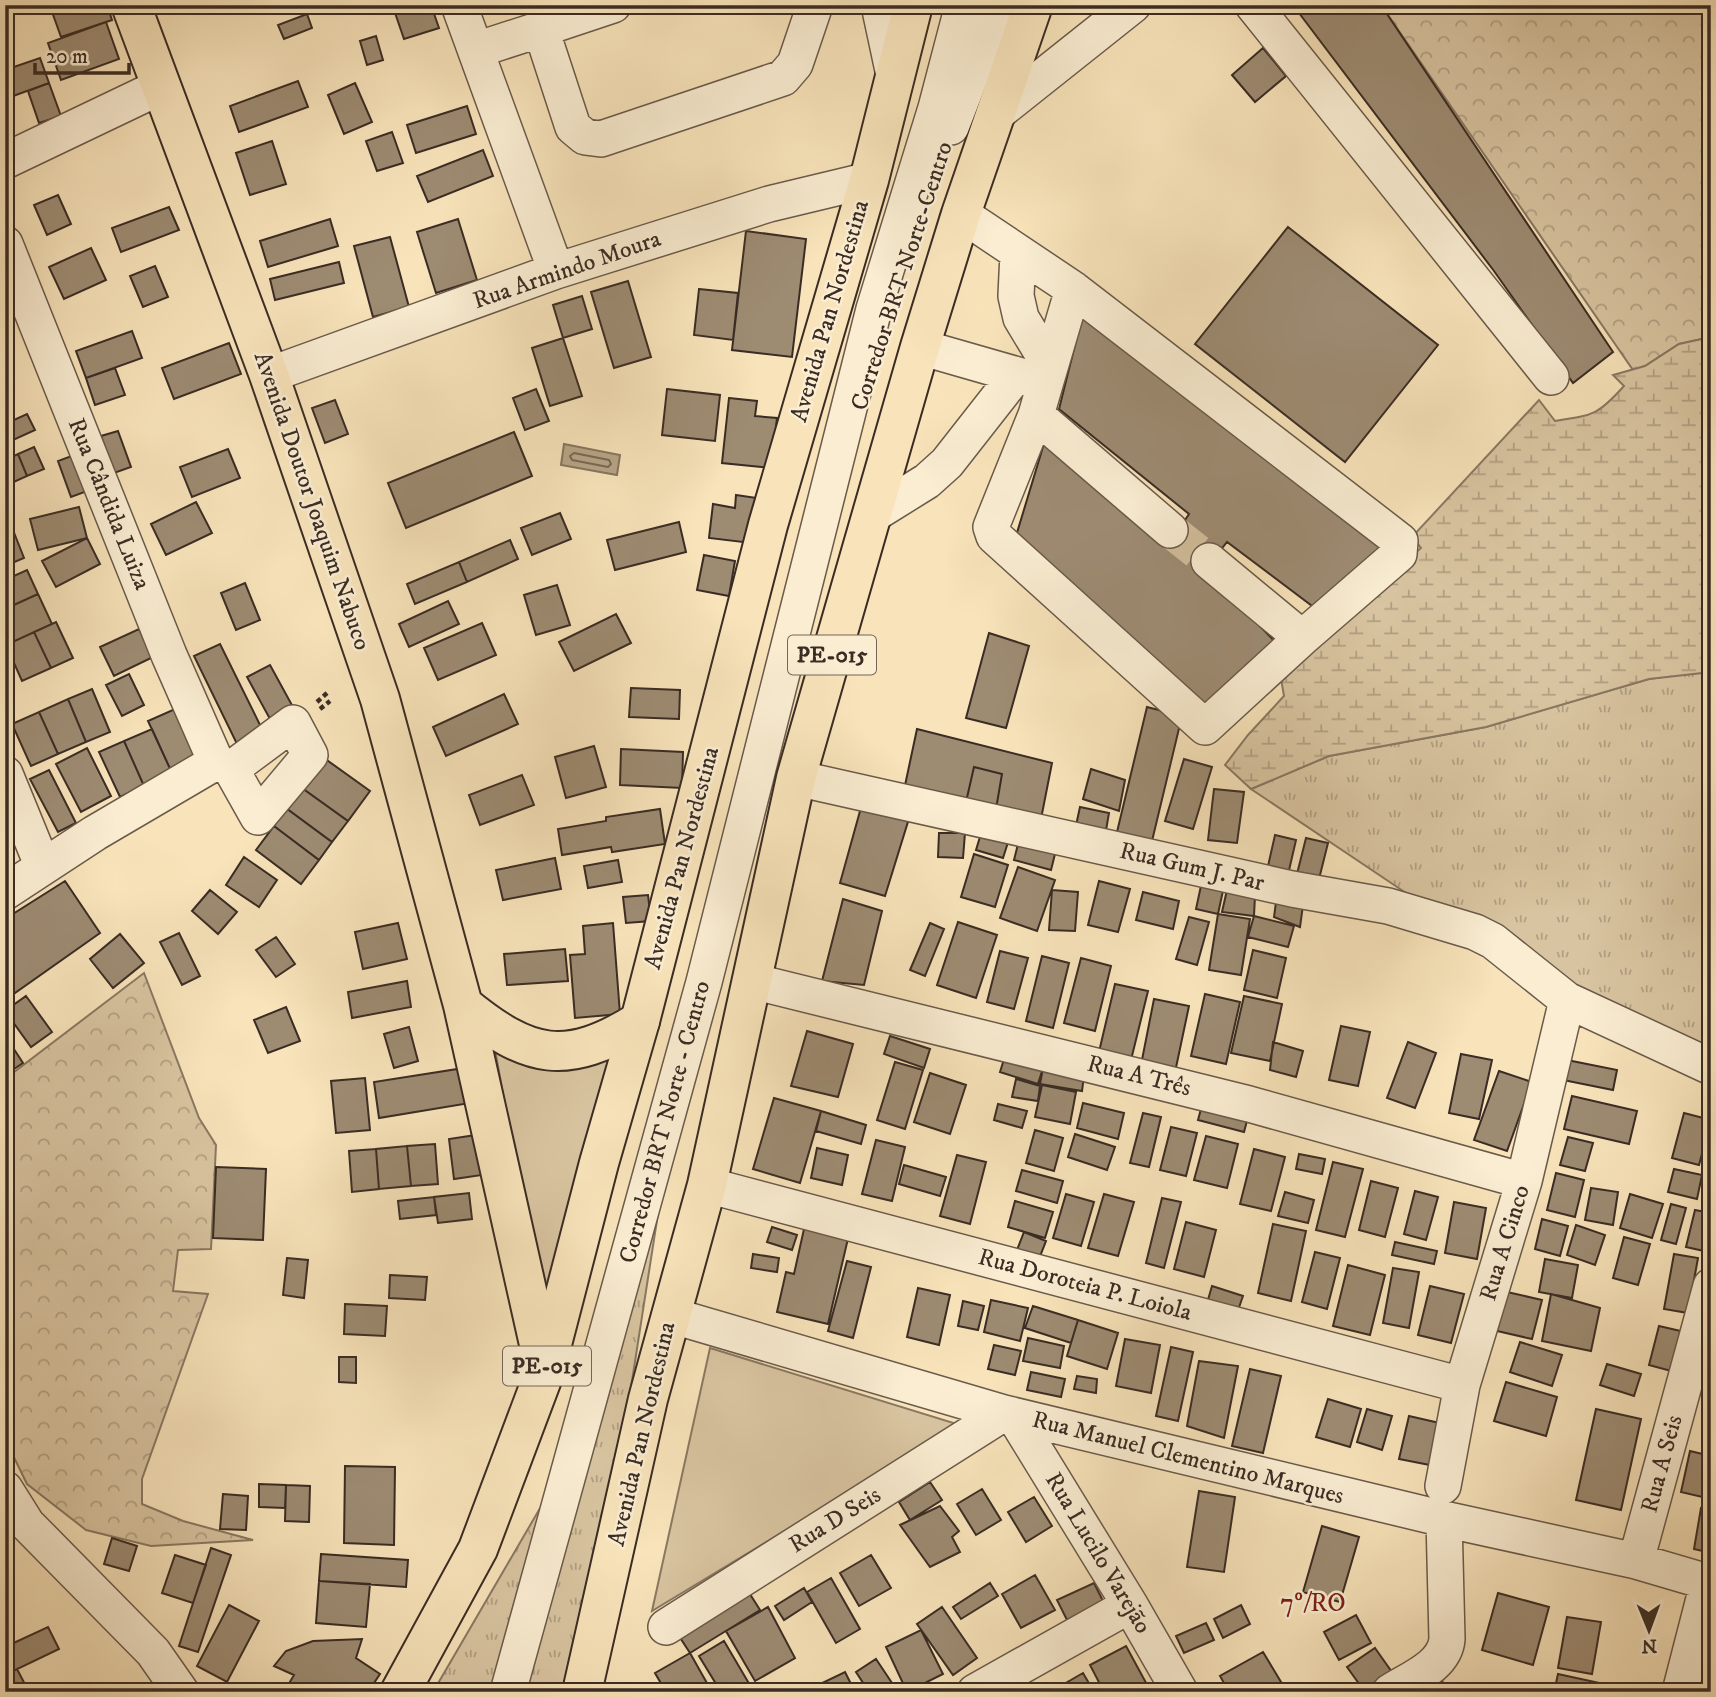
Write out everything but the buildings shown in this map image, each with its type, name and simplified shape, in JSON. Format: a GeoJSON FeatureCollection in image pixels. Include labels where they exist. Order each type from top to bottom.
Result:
{"type":"FeatureCollection","features":[{"type":"Feature","properties":{"kind":"main road","name":"Avenida Doutor Joaquim Nabuco"},"geometry":{"type":"LineString","coordinates":[[131,5],[270,375],[380,699],[463,1005],[545,1371]]}},
{"type":"Feature","properties":{"kind":"main road","name":"Avenida Pan Nordestina"},"geometry":{"type":"LineString","coordinates":[[582,1692],[648,1399],[707,1185],[796,778],[920,347],[961,214],[1033,5]]}},
{"type":"Feature","properties":{"kind":"main road","name":"Avenida Pan Nordestina"},"geometry":{"type":"LineString","coordinates":[[400,1692],[478,1549],[545,1371],[599,1163],[640,1021],[768,525],[869,180],[903,40]]}},
{"type":"Feature","properties":{"kind":"main road"},"geometry":{"type":"LineString","coordinates":[[463,1005],[484,1022],[535,1050],[558,1052],[582,1049],[613,1038],[640,1021]]}},
{"type":"Feature","properties":{"kind":"street"},"geometry":{"type":"LineString","coordinates":[[459,5],[556,271]]}},
{"type":"Feature","properties":{"kind":"street"},"geometry":{"type":"LineString","coordinates":[[477,50],[613,5]]}},
{"type":"Feature","properties":{"kind":"street"},"geometry":{"type":"LineString","coordinates":[[541,29],[573,127],[585,137],[601,139],[783,78],[795,64],[815,5]]}},
{"type":"Feature","properties":{"kind":"street"},"geometry":{"type":"LineString","coordinates":[[879,5],[903,40],[929,132]]}},
{"type":"Feature","properties":{"kind":"street"},"geometry":{"type":"LineString","coordinates":[[815,550],[874,309],[929,132],[963,5]]}},
{"type":"Feature","properties":{"kind":"street","name":"Corredor BRT Norte-Centro"},"geometry":{"type":"LineString","coordinates":[[815,550],[918,214],[998,5]]}},
{"type":"Feature","properties":{"kind":"street"},"geometry":{"type":"LineString","coordinates":[[1016,57],[1021,5]]}},
{"type":"Feature","properties":{"kind":"street"},"geometry":{"type":"LineString","coordinates":[[996,114],[1133,5]]}},
{"type":"Feature","properties":{"kind":"street"},"geometry":{"type":"LineString","coordinates":[[1253,5],[1551,377]]}},
{"type":"Feature","properties":{"kind":"street"},"geometry":{"type":"LineString","coordinates":[[5,161],[162,86]]}},
{"type":"Feature","properties":{"kind":"street","name":"Rua Armindo Moura"},"geometry":{"type":"LineString","coordinates":[[270,375],[556,271],[769,204],[869,180]]}},
{"type":"Feature","properties":{"kind":"street"},"geometry":{"type":"LineString","coordinates":[[961,214],[1073,289],[1400,541],[1399,554],[1302,638],[1209,726],[1204,727],[992,534],[991,527],[1037,384],[1073,289]]}},
{"type":"Feature","properties":{"kind":"street","name":"Rua Cândida Luiza"},"geometry":{"type":"LineString","coordinates":[[5,244],[169,655],[216,762],[43,867]]}},
{"type":"Feature","properties":{"kind":"street"},"geometry":{"type":"LineString","coordinates":[[1018,253],[1016,296],[1037,384],[1170,530]]}},
{"type":"Feature","properties":{"kind":"street"},"geometry":{"type":"LineString","coordinates":[[920,347],[1037,384]]}},
{"type":"Feature","properties":{"kind":"street"},"geometry":{"type":"LineString","coordinates":[[874,514],[928,481],[1037,384]]}},
{"type":"Feature","properties":{"kind":"street","name":"Corredor BRT Norte - Centro"},"geometry":{"type":"LineString","coordinates":[[508,1692],[704,982],[776,692],[815,550]]}},
{"type":"Feature","properties":{"kind":"street"},"geometry":{"type":"LineString","coordinates":[[1209,561],[1302,638]]}},
{"type":"Feature","properties":{"kind":"street"},"geometry":{"type":"LineString","coordinates":[[5,774],[43,867],[5,892]]}},
{"type":"Feature","properties":{"kind":"street","name":"Rua Gum J. Par"},"geometry":{"type":"LineString","coordinates":[[796,778],[1292,889],[1388,906],[1475,932],[1493,941],[1567,1000],[1711,1067]]}},
{"type":"Feature","properties":{"kind":"street","name":"Rua A Três"},"geometry":{"type":"LineString","coordinates":[[752,981],[1249,1104],[1524,1181]]}},
{"type":"Feature","properties":{"kind":"street","name":"Rua A Cinco"},"geometry":{"type":"LineString","coordinates":[[1390,1692],[1445,1653],[1444,1502],[1462,1385],[1524,1181],[1567,1000]]}},
{"type":"Feature","properties":{"kind":"street","name":"Rua Doroteia P. Loiola"},"geometry":{"type":"LineString","coordinates":[[707,1185],[1462,1385]]}},
{"type":"Feature","properties":{"kind":"street","name":"Rua A Seis"},"geometry":{"type":"LineString","coordinates":[[1636,1561],[1711,1286]]}},
{"type":"Feature","properties":{"kind":"street","name":"Rua Manuel Clementino Marques"},"geometry":{"type":"LineString","coordinates":[[670,1315],[1009,1415],[1444,1502],[1709,1583]]}},
{"type":"Feature","properties":{"kind":"street","name":"Rua Lucilo Varejão"},"geometry":{"type":"LineString","coordinates":[[1009,1415],[1130,1605],[1181,1692]]}},
{"type":"Feature","properties":{"kind":"street","name":"Rua D Seis"},"geometry":{"type":"LineString","coordinates":[[666,1628],[1009,1415]]}},
{"type":"Feature","properties":{"kind":"street"},"geometry":{"type":"LineString","coordinates":[[5,1489],[16,1529],[153,1652],[181,1692]]}},
{"type":"Feature","properties":{"kind":"street"},"geometry":{"type":"LineString","coordinates":[[1680,1692],[1709,1583]]}},
{"type":"Feature","properties":{"kind":"street"},"geometry":{"type":"LineString","coordinates":[[975,1692],[1130,1605]]}},
{"type":"Feature","properties":{"kind":"green space"},"geometry":{"type":"Polygon","coordinates":[[[1381,5],[1711,5],[1711,337],[1679,344],[1645,366],[1633,370],[1381,5]]]}},
{"type":"Feature","properties":{"kind":"green space"},"geometry":{"type":"Polygon","coordinates":[[[1711,337],[1711,672],[1649,679],[1486,727],[1329,756],[1251,789],[1225,765],[1284,696],[1280,673],[1421,548],[1412,537],[1539,400],[1555,421],[1587,415],[1608,403],[1624,386],[1613,375],[1645,366],[1679,344],[1711,337]]]}},
{"type":"Feature","properties":{"kind":"green space"},"geometry":{"type":"Polygon","coordinates":[[[1711,672],[1711,1052],[1604,1005],[1409,895],[1251,789],[1329,756],[1486,727],[1649,679],[1711,672]]]}},
{"type":"Feature","properties":{"kind":"green space"},"geometry":{"type":"Polygon","coordinates":[[[144,973],[199,1118],[216,1145],[211,1249],[178,1250],[173,1291],[208,1294],[142,1479],[142,1504],[183,1521],[253,1540],[151,1546],[86,1530],[27,1484],[5,1439],[5,1079],[144,973]]]}},
{"type":"Feature","properties":{"kind":"green space"},"geometry":{"type":"Polygon","coordinates":[[[491,1027],[624,1047],[542,1312],[491,1027]]]}},
{"type":"Feature","properties":{"kind":"green space"},"geometry":{"type":"Polygon","coordinates":[[[681,1066],[622,1445],[566,1692],[507,1692],[681,1066]]]}},
{"type":"Feature","properties":{"kind":"green space"},"geometry":{"type":"Polygon","coordinates":[[[710,1348],[960,1425],[652,1611],[710,1348]]]}},
{"type":"Feature","properties":{"kind":"green space"},"geometry":{"type":"Polygon","coordinates":[[[539,1510],[544,1541],[500,1692],[433,1692],[539,1510]]]}},
{"type":"Feature","properties":{"kind":"water"},"geometry":{"type":"Polygon","coordinates":[[[564,444],[620,455],[617,475],[561,465],[564,444]]]}},
{"type":"Feature","properties":{"kind":"tunnel"},"geometry":{"type":"LineString","coordinates":[[1170,530],[1209,561]]}},
{"type":"Feature","properties":{"kind":"district","name":"7º/RO"},"geometry":{"type":"Point","coordinates":[1313,1603]}}]}
